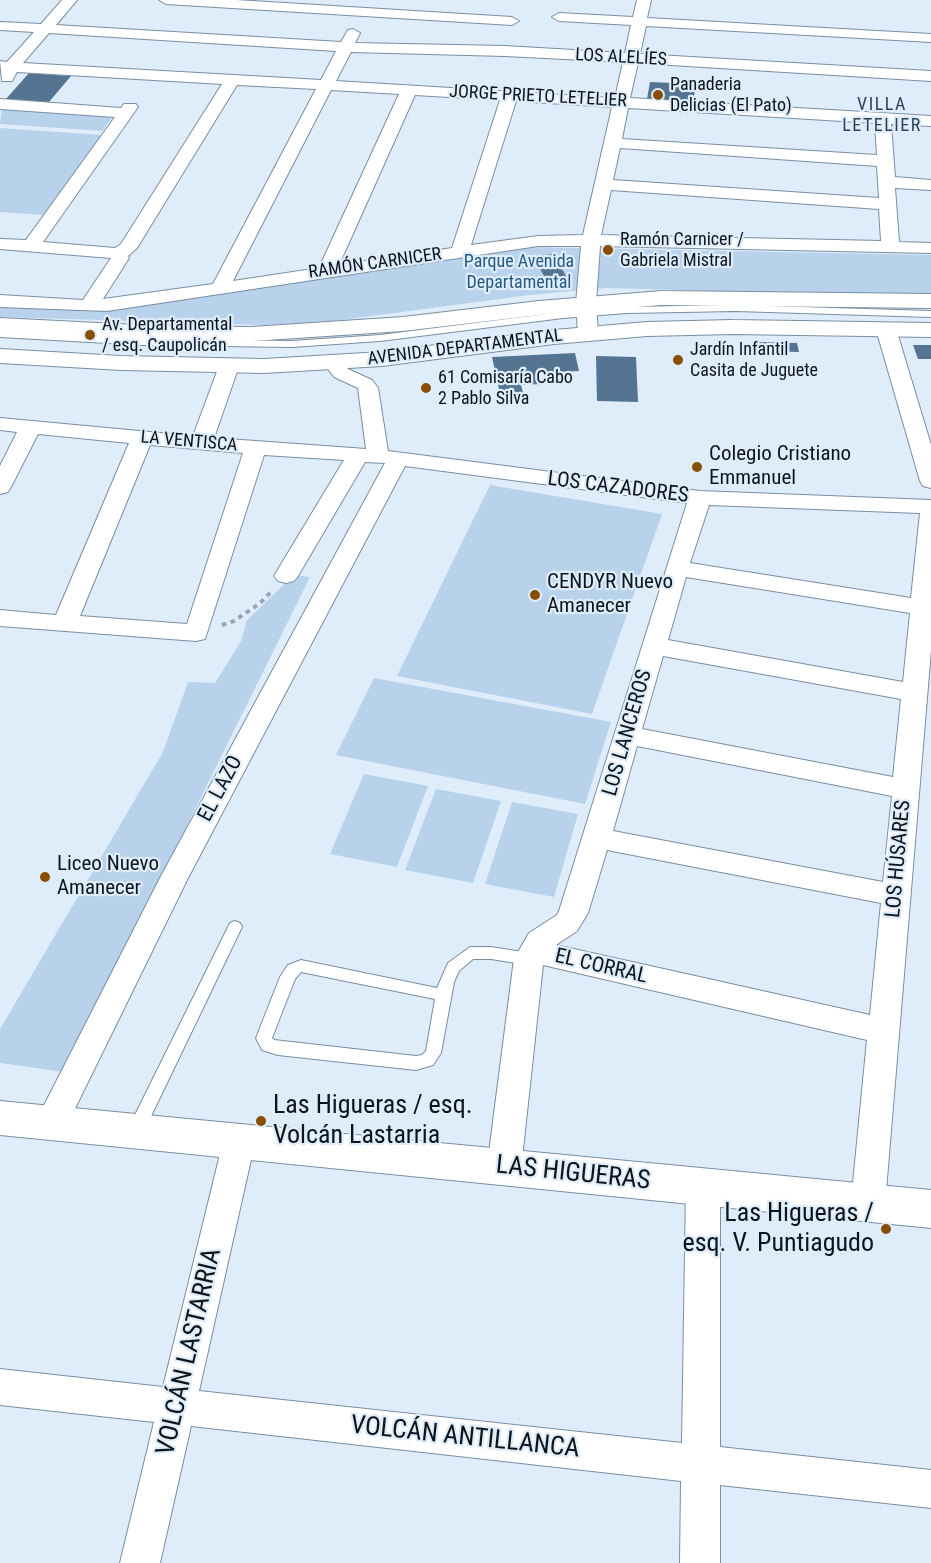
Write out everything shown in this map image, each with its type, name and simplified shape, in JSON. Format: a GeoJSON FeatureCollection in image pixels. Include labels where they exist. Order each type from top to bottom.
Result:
{"type":"FeatureCollection","features":[{"type":"Feature","properties":{"kind":"main road","name":"AVENIDA DEPARTAMENTAL"},"geometry":{"type":"LineString","coordinates":[[0,356],[229,366],[333,363],[587,317],[661,298],[931,301]]}},
{"type":"Feature","properties":{"kind":"main road","name":"AVENIDA DEPARTAMENTAL"},"geometry":{"type":"LineString","coordinates":[[0,325],[157,333],[278,333],[403,324],[587,317],[685,327],[931,330]]}},
{"type":"Feature","properties":{"kind":"main road","name":"LAS HIGUERAS"},"geometry":{"type":"LineString","coordinates":[[0,1118],[931,1209]]}},
{"type":"Feature","properties":{"kind":"street"},"geometry":{"type":"LineString","coordinates":[[0,92],[6,66],[70,0]]}},
{"type":"Feature","properties":{"kind":"street"},"geometry":{"type":"LineString","coordinates":[[166,0],[368,6],[512,21]]}},
{"type":"Feature","properties":{"kind":"street"},"geometry":{"type":"LineString","coordinates":[[587,317],[591,240],[644,0]]}},
{"type":"Feature","properties":{"kind":"street"},"geometry":{"type":"LineString","coordinates":[[220,288],[368,6]]}},
{"type":"Feature","properties":{"kind":"street"},"geometry":{"type":"LineString","coordinates":[[559,17],[931,38]]}},
{"type":"Feature","properties":{"kind":"street","name":"LOS ALELÍES"},"geometry":{"type":"LineString","coordinates":[[0,26],[346,47],[505,51],[931,76]]}},
{"type":"Feature","properties":{"kind":"street","name":"JORGE PRIETO LETELIER"},"geometry":{"type":"LineString","coordinates":[[6,66],[931,121]]}},
{"type":"Feature","properties":{"kind":"street"},"geometry":{"type":"LineString","coordinates":[[0,244],[118,254],[128,248],[232,80]]}},
{"type":"Feature","properties":{"kind":"street"},"geometry":{"type":"LineString","coordinates":[[327,271],[409,90]]}},
{"type":"Feature","properties":{"kind":"street"},"geometry":{"type":"LineString","coordinates":[[460,252],[510,95]]}},
{"type":"Feature","properties":{"kind":"street"},"geometry":{"type":"LineString","coordinates":[[0,104],[128,110],[31,246]]}},
{"type":"Feature","properties":{"kind":"street"},"geometry":{"type":"LineString","coordinates":[[883,118],[890,247]]}},
{"type":"Feature","properties":{"kind":"street"},"geometry":{"type":"LineString","coordinates":[[612,143],[885,161]]}},
{"type":"Feature","properties":{"kind":"street"},"geometry":{"type":"LineString","coordinates":[[886,182],[931,185]]}},
{"type":"Feature","properties":{"kind":"street"},"geometry":{"type":"LineString","coordinates":[[603,184],[887,204]]}},
{"type":"Feature","properties":{"kind":"street","name":"RAMÓN CARNICER"},"geometry":{"type":"LineString","coordinates":[[0,301],[89,306],[526,242],[591,240],[931,249]]}},
{"type":"Feature","properties":{"kind":"street"},"geometry":{"type":"LineString","coordinates":[[89,306],[120,258],[118,254]]}},
{"type":"Feature","properties":{"kind":"street"},"geometry":{"type":"LineString","coordinates":[[886,329],[931,481]]}},
{"type":"Feature","properties":{"kind":"street"},"geometry":{"type":"LineString","coordinates":[[286,576],[378,456],[368,388],[365,384],[341,373],[333,363]]}},
{"type":"Feature","properties":{"kind":"street"},"geometry":{"type":"LineString","coordinates":[[201,443],[229,366]]}},
{"type":"Feature","properties":{"kind":"street","name":"LA VENTISCA"},"geometry":{"type":"LineString","coordinates":[[0,424],[255,448],[378,456]]}},
{"type":"Feature","properties":{"kind":"street"},"geometry":{"type":"LineString","coordinates":[[0,487],[31,426]]}},
{"type":"Feature","properties":{"kind":"street"},"geometry":{"type":"LineString","coordinates":[[65,623],[142,438]]}},
{"type":"Feature","properties":{"kind":"street"},"geometry":{"type":"LineString","coordinates":[[0,618],[196,633],[255,448]]}},
{"type":"Feature","properties":{"kind":"street","name":"LOS CAZADORES"},"geometry":{"type":"LineString","coordinates":[[378,456],[700,498],[931,507]]}},
{"type":"Feature","properties":{"kind":"street","name":"EL LAZO"},"geometry":{"type":"LineString","coordinates":[[51,1124],[174,878],[378,456]]}},
{"type":"Feature","properties":{"kind":"street","name":"LOS LANCEROS"},"geometry":{"type":"LineString","coordinates":[[530,955],[539,941],[567,924],[573,913],[700,498]]}},
{"type":"Feature","properties":{"kind":"street","name":"LOS HÚSARES"},"geometry":{"type":"LineString","coordinates":[[868,1203],[931,514]]}},
{"type":"Feature","properties":{"kind":"street"},"geometry":{"type":"LineString","coordinates":[[677,568],[922,607]]}},
{"type":"Feature","properties":{"kind":"street"},"geometry":{"type":"LineString","coordinates":[[654,646],[914,693]]}},
{"type":"Feature","properties":{"kind":"street"},"geometry":{"type":"LineString","coordinates":[[627,735],[905,789]]}},
{"type":"Feature","properties":{"kind":"street"},"geometry":{"type":"LineString","coordinates":[[597,838],[896,895]]}},
{"type":"Feature","properties":{"kind":"street","name":"EL CORRAL"},"geometry":{"type":"LineString","coordinates":[[504,1168],[530,955],[884,1031]]}},
{"type":"Feature","properties":{"kind":"street","name":"VOLCÁN LASTARRIA"},"geometry":{"type":"LineString","coordinates":[[140,1563],[239,1142]]}},
{"type":"Feature","properties":{"kind":"street"},"geometry":{"type":"LineString","coordinates":[[700,1563],[703,1187]]}},
{"type":"Feature","properties":{"kind":"street","name":"VOLCÁN ANTILLANCA"},"geometry":{"type":"LineString","coordinates":[[0,1387],[931,1489]]}},
{"type":"Feature","properties":{"kind":"lane"},"geometry":{"type":"LineString","coordinates":[[0,334],[144,342],[292,344],[380,338],[675,308],[931,314]]}},
{"type":"Feature","properties":{"kind":"lane"},"geometry":{"type":"LineString","coordinates":[[0,343],[202,352],[318,350],[392,344],[587,317],[726,316],[931,321]]}},
{"type":"Feature","properties":{"kind":"lane"},"geometry":{"type":"LineString","coordinates":[[135,1132],[235,927]]}},
{"type":"Feature","properties":{"kind":"lane"},"geometry":{"type":"LineString","coordinates":[[444,995],[301,966],[293,969],[288,976],[264,1038],[268,1045],[278,1049],[416,1063],[427,1060],[433,1053],[444,995],[453,967],[470,953],[530,955]]}},
{"type":"Feature","properties":{"kind":"path"},"geometry":{"type":"LineString","coordinates":[[196,633],[234,621],[259,604],[286,576]]}},
{"type":"Feature","properties":{"kind":"green space"},"geometry":{"type":"Polygon","coordinates":[[[2,107],[114,115],[102,131],[0,124],[2,107]]]}},
{"type":"Feature","properties":{"kind":"green space"},"geometry":{"type":"Polygon","coordinates":[[[0,128],[102,135],[43,215],[0,212],[0,128]]]}},
{"type":"Feature","properties":{"kind":"green space","name":"Parque Avenida Departamental"},"geometry":{"type":"Polygon","coordinates":[[[525,247],[931,255],[931,297],[606,288],[530,295],[334,321],[264,325],[0,317],[0,305],[140,305],[525,247]]]}},
{"type":"Feature","properties":{"kind":"green space","name":"CENDYR Nuevo Amanecer"},"geometry":{"type":"Polygon","coordinates":[[[490,485],[662,514],[592,714],[397,676],[490,485]]]}},
{"type":"Feature","properties":{"kind":"green space"},"geometry":{"type":"Polygon","coordinates":[[[294,575],[310,577],[65,1072],[0,1063],[0,1029],[163,752],[188,682],[215,683],[241,641],[247,620],[294,575]]]}},
{"type":"Feature","properties":{"kind":"green space"},"geometry":{"type":"Polygon","coordinates":[[[374,678],[611,722],[585,804],[336,755],[374,678]]]}},
{"type":"Feature","properties":{"kind":"green space"},"geometry":{"type":"Polygon","coordinates":[[[364,774],[428,786],[397,867],[330,854],[364,774]]]}},
{"type":"Feature","properties":{"kind":"green space"},"geometry":{"type":"Polygon","coordinates":[[[436,789],[501,801],[473,883],[405,870],[436,789]]]}},
{"type":"Feature","properties":{"kind":"green space"},"geometry":{"type":"Polygon","coordinates":[[[512,802],[578,814],[554,897],[485,884],[512,802]]]}},
{"type":"Feature","properties":{"kind":"building"},"geometry":{"type":"Polygon","coordinates":[[[29,73],[71,76],[49,102],[6,99],[29,73]]]}},
{"type":"Feature","properties":{"kind":"building"},"geometry":{"type":"Polygon","coordinates":[[[650,82],[696,84],[693,102],[647,99],[650,82]]]}},
{"type":"Feature","properties":{"kind":"building"},"geometry":{"type":"Polygon","coordinates":[[[553,254],[569,281],[549,284],[540,269],[544,268],[537,256],[553,254]]]}},
{"type":"Feature","properties":{"kind":"building"},"geometry":{"type":"Polygon","coordinates":[[[757,342],[797,343],[799,352],[758,351],[757,342]]]}},
{"type":"Feature","properties":{"kind":"building"},"geometry":{"type":"Polygon","coordinates":[[[913,345],[931,345],[931,359],[918,359],[913,345]]]}},
{"type":"Feature","properties":{"kind":"building"},"geometry":{"type":"Polygon","coordinates":[[[575,353],[579,371],[539,373],[541,384],[521,385],[523,393],[500,394],[492,357],[575,353]]]}},
{"type":"Feature","properties":{"kind":"building"},"geometry":{"type":"Polygon","coordinates":[[[596,356],[636,357],[638,402],[597,401],[596,356]]]}},
{"type":"Feature","properties":{"kind":"place","name":"Panaderia Delicias (El Pato)"},"geometry":{"type":"Point","coordinates":[658,95]}},
{"type":"Feature","properties":{"kind":"place","name":"Ramón Carnicer / Gabriela Mistral"},"geometry":{"type":"Point","coordinates":[608,250]}},
{"type":"Feature","properties":{"kind":"place","name":"Av. Departamental / esq. Caupolicán"},"geometry":{"type":"Point","coordinates":[90,335]}},
{"type":"Feature","properties":{"kind":"place","name":"Jardín Infantil Casita de Juguete"},"geometry":{"type":"Point","coordinates":[678,360]}},
{"type":"Feature","properties":{"kind":"place","name":"61 Comisaría Cabo 2 Pablo Silva"},"geometry":{"type":"Point","coordinates":[426,388]}},
{"type":"Feature","properties":{"kind":"place","name":"Colegio Cristiano Emmanuel"},"geometry":{"type":"Point","coordinates":[697,467]}},
{"type":"Feature","properties":{"kind":"place","name":"CENDYR Nuevo Amanecer"},"geometry":{"type":"Point","coordinates":[535,595]}},
{"type":"Feature","properties":{"kind":"place","name":"Liceo Nuevo Amanecer"},"geometry":{"type":"Point","coordinates":[45,877]}},
{"type":"Feature","properties":{"kind":"place","name":"Las Higueras / esq. Volcán Lastarria"},"geometry":{"type":"Point","coordinates":[261,1121]}},
{"type":"Feature","properties":{"kind":"place","name":"Las Higueras / esq. V. Puntiagudo"},"geometry":{"type":"Point","coordinates":[886,1229]}},
{"type":"Feature","properties":{"kind":"district","name":"VILLA LETELIER"},"geometry":{"type":"Point","coordinates":[882,115]}}]}
